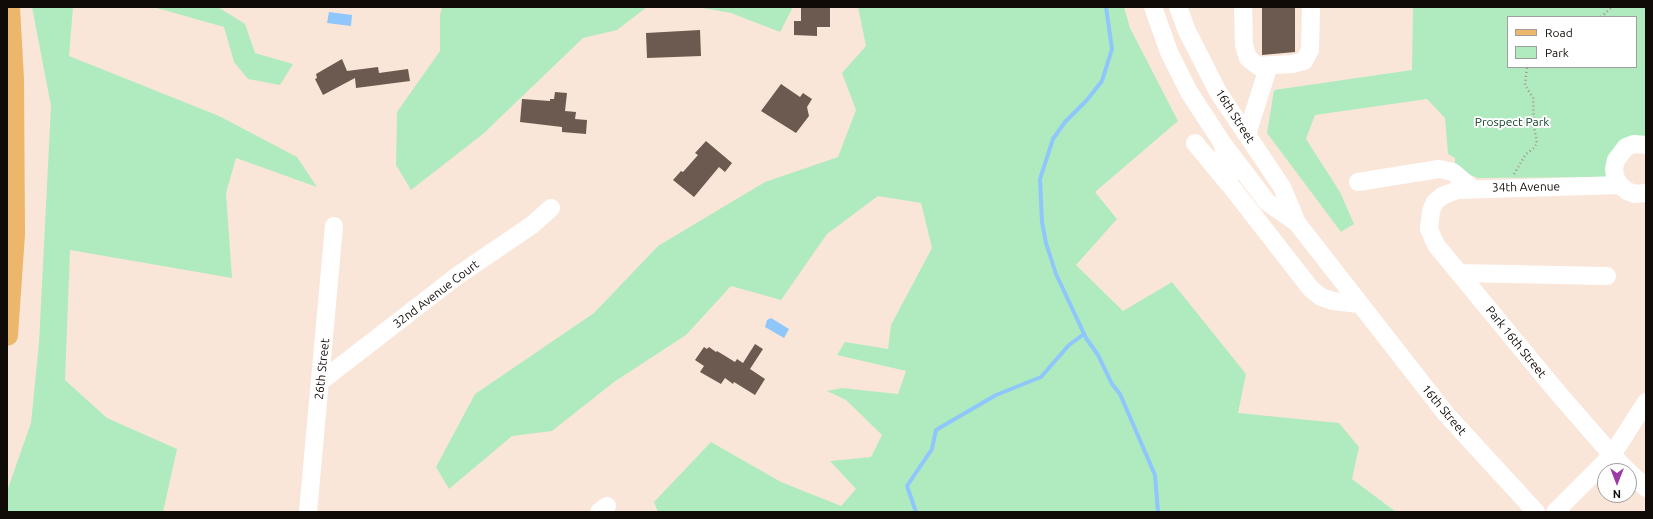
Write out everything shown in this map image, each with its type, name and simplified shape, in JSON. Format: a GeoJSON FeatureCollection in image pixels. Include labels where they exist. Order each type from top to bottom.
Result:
{"type":"FeatureCollection","features":[{"type":"Feature","properties":{"kind":"main road"},"geometry":{"type":"LineString","coordinates":[[7,336],[14,234],[14,78],[9,7]]}},
{"type":"Feature","properties":{"kind":"street","name":"16th Street"},"geometry":{"type":"LineString","coordinates":[[1153,7],[1169,52],[1189,92],[1223,144],[1267,202],[1297,223]]}},
{"type":"Feature","properties":{"kind":"street","name":"16th Street"},"geometry":{"type":"LineString","coordinates":[[1179,7],[1187,31],[1218,92],[1282,186],[1297,223],[1358,304],[1446,414],[1536,512]]}},
{"type":"Feature","properties":{"kind":"street"},"geometry":{"type":"LineString","coordinates":[[1243,7],[1244,45],[1248,58],[1258,66],[1292,64],[1304,61],[1310,50],[1311,7]]}},
{"type":"Feature","properties":{"kind":"street"},"geometry":{"type":"LineString","coordinates":[[1247,134],[1269,65]]}},
{"type":"Feature","properties":{"kind":"street"},"geometry":{"type":"LineString","coordinates":[[1620,185],[1615,178],[1614,169],[1616,160],[1626,147],[1645,142]]}},
{"type":"Feature","properties":{"kind":"street","name":"16th Street"},"geometry":{"type":"LineString","coordinates":[[1195,143],[1230,185],[1311,289],[1321,297],[1358,304]]}},
{"type":"Feature","properties":{"kind":"street","name":"16th Street"},"geometry":{"type":"LineString","coordinates":[[1223,144],[1226,171],[1230,185]]}},
{"type":"Feature","properties":{"kind":"street"},"geometry":{"type":"LineString","coordinates":[[1358,182],[1439,169],[1453,172],[1473,189]]}},
{"type":"Feature","properties":{"kind":"street","name":"34th Avenue"},"geometry":{"type":"LineString","coordinates":[[1435,202],[1442,196],[1452,192],[1473,189],[1620,185],[1626,191],[1635,194],[1646,193]]}},
{"type":"Feature","properties":{"kind":"street","name":"Park 16th Street"},"geometry":{"type":"LineString","coordinates":[[1435,202],[1429,220],[1430,234],[1436,245],[1558,393],[1620,463]]}},
{"type":"Feature","properties":{"kind":"street","name":"32nd Avenue Court"},"geometry":{"type":"LineString","coordinates":[[320,382],[457,276],[532,225],[552,208]]}},
{"type":"Feature","properties":{"kind":"street","name":"26th Street"},"geometry":{"type":"LineString","coordinates":[[308,512],[334,226]]}},
{"type":"Feature","properties":{"kind":"street"},"geometry":{"type":"LineString","coordinates":[[1459,273],[1608,276]]}},
{"type":"Feature","properties":{"kind":"street"},"geometry":{"type":"LineString","coordinates":[[1555,512],[1612,455],[1646,402]]}},
{"type":"Feature","properties":{"kind":"street","name":"Park 16th Street"},"geometry":{"type":"LineString","coordinates":[[1637,479],[1646,488]]}},
{"type":"Feature","properties":{"kind":"path"},"geometry":{"type":"LineString","coordinates":[[1602,16],[1612,7]]}},
{"type":"Feature","properties":{"kind":"path"},"geometry":{"type":"LineString","coordinates":[[1506,188],[1526,154],[1534,148],[1537,143],[1534,127],[1533,98],[1525,85],[1527,68]]}},
{"type":"Feature","properties":{"kind":"green space"},"geometry":{"type":"Polygon","coordinates":[[[32,7],[73,7],[69,56],[219,116],[297,157],[317,187],[236,158],[226,193],[232,278],[70,250],[65,380],[107,418],[177,449],[163,512],[7,512],[7,491],[31,423],[39,343],[51,106],[32,7]]]}},
{"type":"Feature","properties":{"kind":"green space"},"geometry":{"type":"Polygon","coordinates":[[[153,7],[218,7],[245,24],[255,53],[293,64],[280,85],[248,79],[234,62],[224,27],[153,7]]]}},
{"type":"Feature","properties":{"kind":"green space"},"geometry":{"type":"Polygon","coordinates":[[[442,7],[647,7],[617,30],[583,38],[483,134],[411,190],[396,165],[397,112],[440,51],[440,15],[442,7]]]}},
{"type":"Feature","properties":{"kind":"green space"},"geometry":{"type":"Polygon","coordinates":[[[697,7],[793,7],[780,32],[731,13],[697,7]]]}},
{"type":"Feature","properties":{"kind":"green space"},"geometry":{"type":"Polygon","coordinates":[[[858,7],[1124,7],[1130,28],[1178,121],[1095,192],[1117,219],[1076,265],[1123,311],[1172,282],[1246,374],[1238,413],[1339,423],[1359,447],[1352,479],[1396,512],[658,512],[654,502],[711,442],[781,482],[841,506],[856,489],[830,461],[871,457],[882,435],[846,400],[827,391],[842,388],[898,394],[906,371],[837,355],[845,342],[888,349],[891,325],[932,248],[921,203],[878,196],[827,234],[781,300],[731,286],[686,335],[614,382],[552,431],[512,436],[449,489],[436,467],[475,394],[594,313],[658,246],[765,182],[838,157],[856,110],[842,73],[866,46],[858,7]]]}},
{"type":"Feature","properties":{"kind":"green space","name":"Prospect Park"},"geometry":{"type":"Polygon","coordinates":[[[1413,7],[1646,7],[1646,139],[1606,177],[1478,178],[1455,169],[1455,158],[1448,154],[1445,118],[1427,99],[1315,115],[1306,139],[1340,192],[1354,224],[1341,232],[1267,133],[1274,90],[1412,70],[1413,7]]]}},
{"type":"Feature","properties":{"kind":"water"},"geometry":{"type":"Polygon","coordinates":[[[329,12],[352,15],[351,26],[327,23],[329,12]]]}},
{"type":"Feature","properties":{"kind":"water"},"geometry":{"type":"Polygon","coordinates":[[[771,318],[789,329],[784,338],[765,327],[767,320],[771,318]]]}},
{"type":"Feature","properties":{"kind":"building"},"geometry":{"type":"Polygon","coordinates":[[[801,7],[830,7],[830,27],[817,27],[817,36],[794,35],[794,21],[801,21],[801,7]]]}},
{"type":"Feature","properties":{"kind":"building"},"geometry":{"type":"Polygon","coordinates":[[[1262,7],[1295,7],[1295,52],[1262,55],[1262,7]]]}},
{"type":"Feature","properties":{"kind":"building"},"geometry":{"type":"Polygon","coordinates":[[[700,30],[701,56],[647,58],[646,33],[700,30]]]}},
{"type":"Feature","properties":{"kind":"building"},"geometry":{"type":"Polygon","coordinates":[[[342,59],[347,71],[378,67],[379,73],[408,69],[410,81],[356,88],[355,78],[323,95],[315,79],[317,78],[316,74],[342,59]]]}},
{"type":"Feature","properties":{"kind":"building"},"geometry":{"type":"Polygon","coordinates":[[[781,84],[800,97],[803,93],[812,99],[807,107],[809,116],[796,133],[761,111],[781,84]]]}},
{"type":"Feature","properties":{"kind":"building"},"geometry":{"type":"Polygon","coordinates":[[[555,92],[567,93],[565,111],[576,112],[575,119],[587,120],[586,134],[562,132],[562,127],[520,122],[522,99],[550,101],[550,99],[554,99],[555,92]]]}},
{"type":"Feature","properties":{"kind":"building"},"geometry":{"type":"Polygon","coordinates":[[[706,141],[732,163],[725,172],[719,167],[694,197],[673,180],[681,171],[683,172],[698,155],[695,153],[706,141]]]}},
{"type":"Feature","properties":{"kind":"building"},"geometry":{"type":"Polygon","coordinates":[[[755,344],[763,349],[750,369],[765,379],[755,395],[734,382],[733,384],[725,378],[721,384],[700,372],[704,366],[695,360],[704,347],[707,349],[709,347],[735,362],[737,359],[743,363],[755,344]]]}},
{"type":"Feature","properties":{"kind":"waterway"},"geometry":{"type":"LineString","coordinates":[[1106,7],[1112,49],[1102,81],[1087,100],[1065,122],[1053,139],[1040,179],[1042,222],[1046,243],[1056,274],[1086,338],[1098,355],[1112,384],[1120,394],[1155,475],[1158,512]]}},
{"type":"Feature","properties":{"kind":"waterway"},"geometry":{"type":"LineString","coordinates":[[916,512],[907,486],[932,449],[936,430],[996,395],[1041,377],[1069,345],[1084,334]]}}]}
